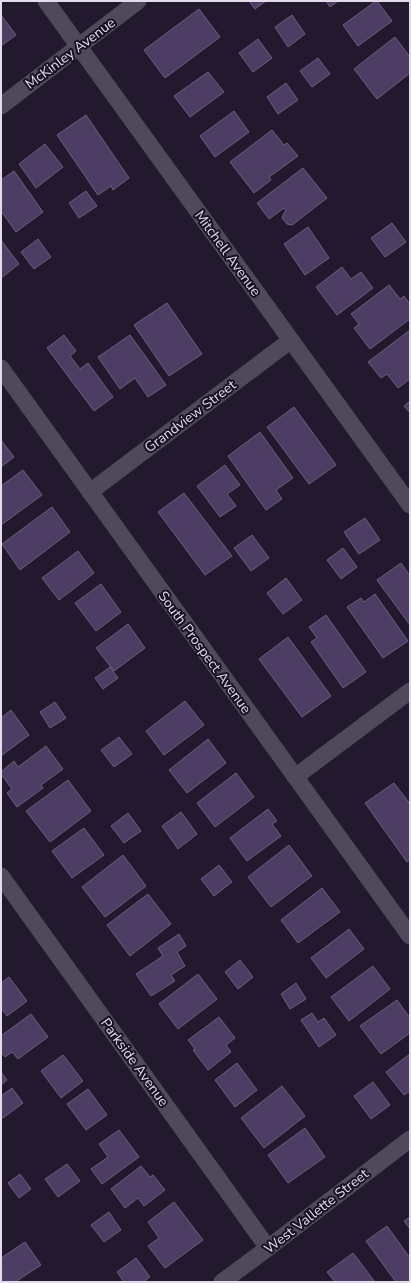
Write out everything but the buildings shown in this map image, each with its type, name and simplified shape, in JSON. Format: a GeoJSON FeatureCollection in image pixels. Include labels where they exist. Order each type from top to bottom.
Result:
{"type":"FeatureCollection","features":[{"type":"Feature","properties":{"kind":"street","name":"Mitchell Avenue"},"geometry":{"type":"LineString","coordinates":[[46,1],[410,505]]}},
{"type":"Feature","properties":{"kind":"street","name":"McKinley Avenue"},"geometry":{"type":"LineString","coordinates":[[1,106],[138,1]]}},
{"type":"Feature","properties":{"kind":"street","name":"Grandview Street"},"geometry":{"type":"LineString","coordinates":[[90,492],[291,340]]}},
{"type":"Feature","properties":{"kind":"street","name":"South Prospect Avenue"},"geometry":{"type":"LineString","coordinates":[[1,368],[410,936]]}},
{"type":"Feature","properties":{"kind":"street"},"geometry":{"type":"LineString","coordinates":[[295,777],[410,691]]}},
{"type":"Feature","properties":{"kind":"street","name":"Parkside Avenue"},"geometry":{"type":"LineString","coordinates":[[1,876],[268,1248]]}},
{"type":"Feature","properties":{"kind":"street","name":"West Vallette Street"},"geometry":{"type":"LineString","coordinates":[[222,1282],[410,1138]]}}]}
